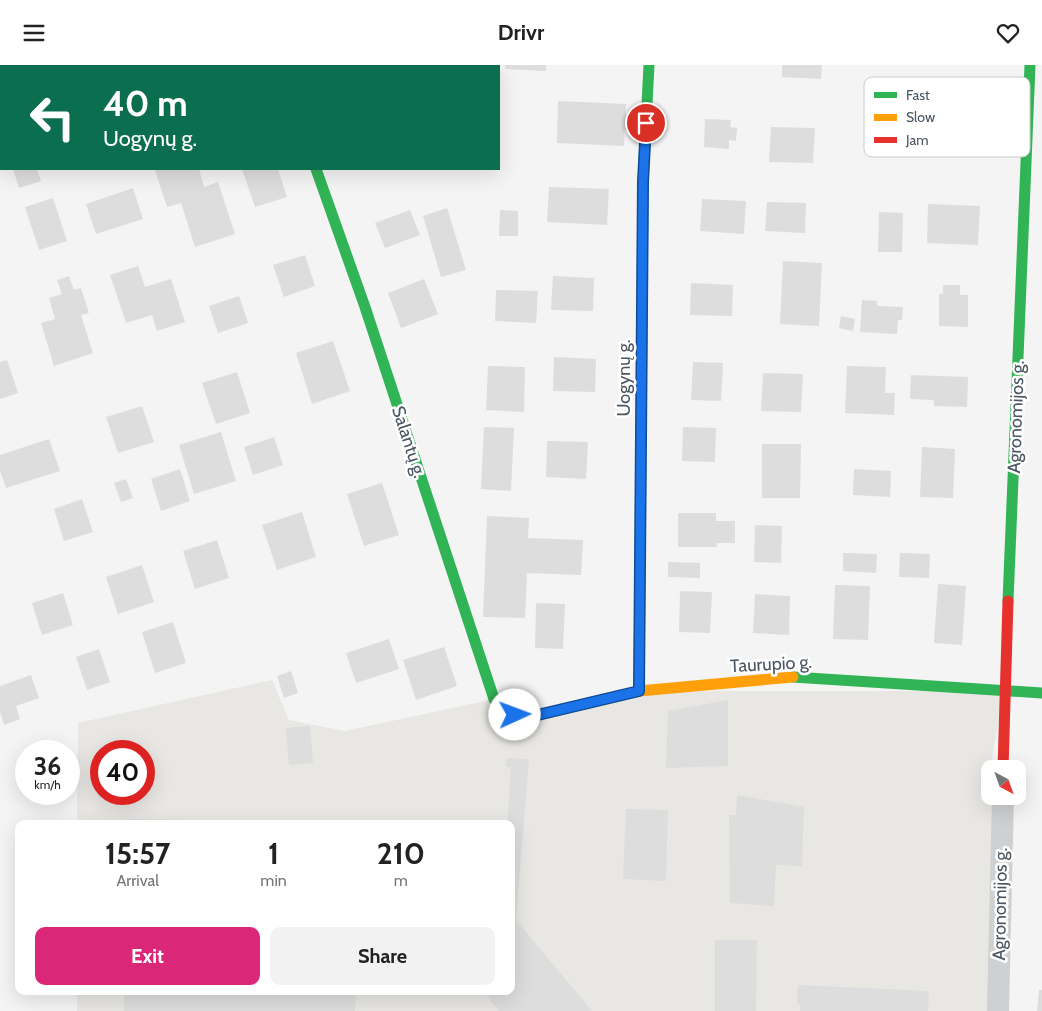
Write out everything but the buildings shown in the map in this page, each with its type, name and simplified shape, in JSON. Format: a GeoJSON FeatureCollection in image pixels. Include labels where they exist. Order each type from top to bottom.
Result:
{"type":"FeatureCollection","features":[{"type":"Feature","properties":{"kind":"street","name":"Uogynų g."},"geometry":{"type":"LineString","coordinates":[[639,691],[643,182],[649,65]]}},
{"type":"Feature","properties":{"kind":"street","name":"Agronomijos g."},"geometry":{"type":"LineString","coordinates":[[1003,760],[1004,691],[1026,157]]}},
{"type":"Feature","properties":{"kind":"street","name":"Salantų g."},"geometry":{"type":"LineString","coordinates":[[316,170],[364,307],[494,699],[505,713]]}},
{"type":"Feature","properties":{"kind":"street","name":"Taurupio g."},"geometry":{"type":"LineString","coordinates":[[505,713],[525,718],[639,691],[797,677],[1042,693]]}},
{"type":"Feature","properties":{"kind":"street","name":"Agronomijos g."},"geometry":{"type":"LineString","coordinates":[[998,1011],[1002,805]]}},
{"type":"Feature","properties":{"kind":"shaded area"},"geometry":{"type":"Polygon","coordinates":[[[272,680],[289,720],[345,731],[494,699],[505,713],[639,691],[1004,691],[992,760],[981,760],[981,805],[1003,805],[998,1011],[77,1011],[77,995],[515,995],[515,820],[77,820],[77,805],[80,805],[80,740],[78,740],[78,723],[272,680]]]}},
{"type":"Feature","properties":{"kind":"traffic: fast"},"geometry":{"type":"LineString","coordinates":[[639,691],[643,182],[649,65]]}},
{"type":"Feature","properties":{"kind":"traffic: fast"},"geometry":{"type":"LineString","coordinates":[[1030,65],[1030,77]]}},
{"type":"Feature","properties":{"kind":"traffic: fast"},"geometry":{"type":"LineString","coordinates":[[1008,601],[1026,157]]}},
{"type":"Feature","properties":{"kind":"traffic: fast"},"geometry":{"type":"LineString","coordinates":[[316,170],[365,307],[494,699],[505,713],[525,718],[597,701]]}},
{"type":"Feature","properties":{"kind":"traffic: fast"},"geometry":{"type":"LineString","coordinates":[[793,677],[1042,693]]}},
{"type":"Feature","properties":{"kind":"traffic: slow"},"geometry":{"type":"LineString","coordinates":[[597,701],[639,691],[793,677]]}},
{"type":"Feature","properties":{"kind":"traffic: jam"},"geometry":{"type":"LineString","coordinates":[[1003,760],[1008,601]]}},
{"type":"Feature","properties":{"kind":"route"},"geometry":{"type":"LineString","coordinates":[[515,715],[525,718],[639,691],[643,182],[646,123]]}}]}
